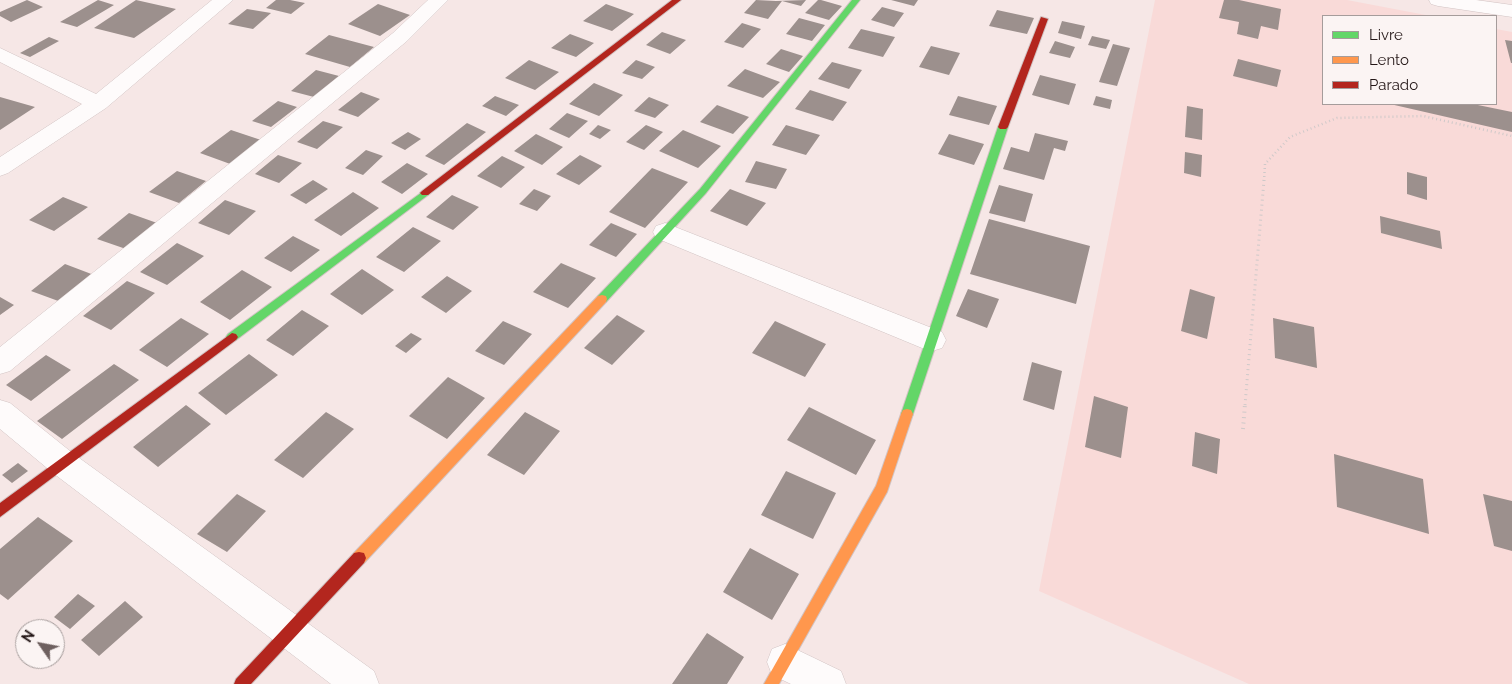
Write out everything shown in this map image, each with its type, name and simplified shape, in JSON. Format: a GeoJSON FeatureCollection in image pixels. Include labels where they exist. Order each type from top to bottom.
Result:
{"type":"FeatureCollection","features":[{"type":"Feature","properties":{"kind":"street"},"geometry":{"type":"LineString","coordinates":[[0,168],[98,103],[224,0]]}},
{"type":"Feature","properties":{"kind":"street"},"geometry":{"type":"LineString","coordinates":[[0,363],[400,37],[439,0]]}},
{"type":"Feature","properties":{"kind":"street"},"geometry":{"type":"LineString","coordinates":[[0,511],[518,123],[678,0]]}},
{"type":"Feature","properties":{"kind":"street"},"geometry":{"type":"LineString","coordinates":[[242,684],[703,191],[856,0]]}},
{"type":"Feature","properties":{"kind":"street"},"geometry":{"type":"LineString","coordinates":[[1438,0],[1512,11]]}},
{"type":"Feature","properties":{"kind":"street"},"geometry":{"type":"LineString","coordinates":[[828,684],[778,673],[882,488],[1013,96],[1044,19]]}},
{"type":"Feature","properties":{"kind":"street"},"geometry":{"type":"LineString","coordinates":[[0,54],[98,103]]}},
{"type":"Feature","properties":{"kind":"street"},"geometry":{"type":"LineString","coordinates":[[665,232],[932,340]]}},
{"type":"Feature","properties":{"kind":"street"},"geometry":{"type":"LineString","coordinates":[[0,412],[64,464],[361,684]]}},
{"type":"Feature","properties":{"kind":"path"},"geometry":{"type":"LineString","coordinates":[[1243,429],[1260,245],[1265,164],[1290,136],[1337,118],[1423,116],[1512,136]]}},
{"type":"Feature","properties":{"kind":"shaded area"},"geometry":{"type":"Polygon","coordinates":[[[1155,0],[1347,0],[1426,15],[1322,15],[1322,105],[1497,105],[1497,29],[1512,32],[1512,684],[1249,684],[1039,591],[1155,0]]]}},
{"type":"Feature","properties":{"kind":"building"},"geometry":{"type":"Polygon","coordinates":[[[27,0],[43,7],[11,22],[0,16],[0,12],[27,0]]]}},
{"type":"Feature","properties":{"kind":"building"},"geometry":{"type":"Polygon","coordinates":[[[98,0],[114,5],[77,27],[60,22],[98,0]]]}},
{"type":"Feature","properties":{"kind":"building"},"geometry":{"type":"Polygon","coordinates":[[[136,0],[176,9],[134,38],[94,28],[136,0]]]}},
{"type":"Feature","properties":{"kind":"building"},"geometry":{"type":"Polygon","coordinates":[[[276,0],[305,3],[291,14],[266,8],[276,0]]]}},
{"type":"Feature","properties":{"kind":"building"},"geometry":{"type":"Polygon","coordinates":[[[756,0],[806,0],[801,6],[782,1],[768,19],[744,13],[756,0]]]}},
{"type":"Feature","properties":{"kind":"building"},"geometry":{"type":"Polygon","coordinates":[[[818,0],[842,6],[829,20],[805,13],[818,0]]]}},
{"type":"Feature","properties":{"kind":"building"},"geometry":{"type":"Polygon","coordinates":[[[891,0],[918,0],[914,6],[891,0]]]}},
{"type":"Feature","properties":{"kind":"building"},"geometry":{"type":"Polygon","coordinates":[[[1224,0],[1239,0],[1281,9],[1278,30],[1261,26],[1258,39],[1237,34],[1239,22],[1219,18],[1224,0]]]}},
{"type":"Feature","properties":{"kind":"building"},"geometry":{"type":"Polygon","coordinates":[[[378,4],[410,15],[380,36],[348,24],[378,4]]]}},
{"type":"Feature","properties":{"kind":"building"},"geometry":{"type":"Polygon","coordinates":[[[606,4],[634,14],[612,31],[583,21],[606,4]]]}},
{"type":"Feature","properties":{"kind":"building"},"geometry":{"type":"Polygon","coordinates":[[[882,7],[904,13],[894,27],[871,20],[882,7]]]}},
{"type":"Feature","properties":{"kind":"building"},"geometry":{"type":"Polygon","coordinates":[[[247,9],[271,13],[253,29],[228,24],[247,9]]]}},
{"type":"Feature","properties":{"kind":"building"},"geometry":{"type":"Polygon","coordinates":[[[997,10],[1034,18],[1027,34],[989,26],[997,10]]]}},
{"type":"Feature","properties":{"kind":"building"},"geometry":{"type":"Polygon","coordinates":[[[799,18],[825,25],[812,41],[786,34],[799,18]]]}},
{"type":"Feature","properties":{"kind":"building"},"geometry":{"type":"Polygon","coordinates":[[[1062,21],[1085,26],[1081,39],[1058,33],[1062,21]]]}},
{"type":"Feature","properties":{"kind":"building"},"geometry":{"type":"Polygon","coordinates":[[[742,23],[761,29],[743,48],[724,42],[742,23]]]}},
{"type":"Feature","properties":{"kind":"building"},"geometry":{"type":"Polygon","coordinates":[[[861,29],[895,37],[883,57],[848,48],[861,29]]]}},
{"type":"Feature","properties":{"kind":"building"},"geometry":{"type":"Polygon","coordinates":[[[662,32],[686,40],[670,54],[646,45],[662,32]]]}},
{"type":"Feature","properties":{"kind":"building"},"geometry":{"type":"Polygon","coordinates":[[[570,34],[594,43],[576,57],[551,48],[570,34]]]}},
{"type":"Feature","properties":{"kind":"building"},"geometry":{"type":"Polygon","coordinates":[[[329,35],[374,47],[350,67],[305,54],[329,35]]]}},
{"type":"Feature","properties":{"kind":"building"},"geometry":{"type":"Polygon","coordinates":[[[1092,36],[1110,40],[1106,49],[1088,45],[1092,36]]]}},
{"type":"Feature","properties":{"kind":"building"},"geometry":{"type":"Polygon","coordinates":[[[49,37],[59,41],[30,57],[20,53],[49,37]]]}},
{"type":"Feature","properties":{"kind":"building"},"geometry":{"type":"Polygon","coordinates":[[[1505,40],[1512,41],[1512,63],[1511,63],[1505,40]]]}},
{"type":"Feature","properties":{"kind":"building"},"geometry":{"type":"Polygon","coordinates":[[[1055,41],[1075,47],[1070,58],[1049,53],[1055,41]]]}},
{"type":"Feature","properties":{"kind":"building"},"geometry":{"type":"Polygon","coordinates":[[[1113,44],[1130,48],[1117,86],[1099,82],[1113,44]]]}},
{"type":"Feature","properties":{"kind":"building"},"geometry":{"type":"Polygon","coordinates":[[[931,46],[960,53],[949,75],[919,67],[931,46]]]}},
{"type":"Feature","properties":{"kind":"building"},"geometry":{"type":"Polygon","coordinates":[[[781,49],[803,56],[789,72],[766,64],[781,49]]]}},
{"type":"Feature","properties":{"kind":"building"},"geometry":{"type":"Polygon","coordinates":[[[1238,59],[1281,70],[1277,87],[1233,76],[1238,59]]]}},
{"type":"Feature","properties":{"kind":"building"},"geometry":{"type":"Polygon","coordinates":[[[529,60],[559,72],[535,90],[505,78],[529,60]]]}},
{"type":"Feature","properties":{"kind":"building"},"geometry":{"type":"Polygon","coordinates":[[[636,60],[655,67],[642,79],[622,73],[636,60]]]}},
{"type":"Feature","properties":{"kind":"building"},"geometry":{"type":"Polygon","coordinates":[[[832,62],[862,70],[849,89],[818,79],[832,62]]]}},
{"type":"Feature","properties":{"kind":"building"},"geometry":{"type":"Polygon","coordinates":[[[745,69],[780,82],[763,98],[727,86],[745,69]]]}},
{"type":"Feature","properties":{"kind":"building"},"geometry":{"type":"Polygon","coordinates":[[[316,70],[339,76],[314,97],[291,91],[316,70]]]}},
{"type":"Feature","properties":{"kind":"building"},"geometry":{"type":"Polygon","coordinates":[[[1040,75],[1076,84],[1069,105],[1032,95],[1040,75]]]}},
{"type":"Feature","properties":{"kind":"building"},"geometry":{"type":"Polygon","coordinates":[[[594,83],[623,95],[599,116],[569,104],[594,83]]]}},
{"type":"Feature","properties":{"kind":"building"},"geometry":{"type":"Polygon","coordinates":[[[810,90],[847,102],[833,121],[795,109],[810,90]]]}},
{"type":"Feature","properties":{"kind":"building"},"geometry":{"type":"Polygon","coordinates":[[[361,92],[380,99],[358,117],[338,110],[361,92]]]}},
{"type":"Feature","properties":{"kind":"building"},"geometry":{"type":"Polygon","coordinates":[[[495,96],[519,105],[506,116],[482,106],[495,96]]]}},
{"type":"Feature","properties":{"kind":"building"},"geometry":{"type":"Polygon","coordinates":[[[958,96],[997,106],[989,125],[949,115],[958,96]]]}},
{"type":"Feature","properties":{"kind":"building"},"geometry":{"type":"Polygon","coordinates":[[[1096,96],[1112,100],[1110,109],[1093,105],[1096,96]]]}},
{"type":"Feature","properties":{"kind":"building"},"geometry":{"type":"Polygon","coordinates":[[[0,97],[35,107],[0,130],[0,97]]]}},
{"type":"Feature","properties":{"kind":"building"},"geometry":{"type":"Polygon","coordinates":[[[649,97],[669,105],[655,118],[634,111],[649,97]]]}},
{"type":"Feature","properties":{"kind":"building"},"geometry":{"type":"Polygon","coordinates":[[[278,101],[297,107],[271,127],[252,121],[278,101]]]}},
{"type":"Feature","properties":{"kind":"building"},"geometry":{"type":"Polygon","coordinates":[[[717,105],[749,117],[733,134],[700,122],[717,105]]]}},
{"type":"Feature","properties":{"kind":"building"},"geometry":{"type":"Polygon","coordinates":[[[1394,105],[1478,105],[1512,112],[1512,132],[1394,105]]]}},
{"type":"Feature","properties":{"kind":"building"},"geometry":{"type":"Polygon","coordinates":[[[1187,106],[1203,109],[1202,140],[1185,137],[1187,106]]]}},
{"type":"Feature","properties":{"kind":"building"},"geometry":{"type":"Polygon","coordinates":[[[567,113],[588,121],[569,138],[549,129],[567,113]]]}},
{"type":"Feature","properties":{"kind":"building"},"geometry":{"type":"Polygon","coordinates":[[[323,121],[343,127],[317,149],[297,142],[323,121]]]}},
{"type":"Feature","properties":{"kind":"building"},"geometry":{"type":"Polygon","coordinates":[[[467,123],[486,132],[444,165],[425,156],[467,123]]]}},
{"type":"Feature","properties":{"kind":"building"},"geometry":{"type":"Polygon","coordinates":[[[598,125],[611,130],[600,139],[589,134],[598,125]]]}},
{"type":"Feature","properties":{"kind":"building"},"geometry":{"type":"Polygon","coordinates":[[[646,125],[663,132],[644,150],[626,142],[646,125]]]}},
{"type":"Feature","properties":{"kind":"building"},"geometry":{"type":"Polygon","coordinates":[[[786,125],[820,135],[806,155],[772,145],[786,125]]]}},
{"type":"Feature","properties":{"kind":"building"},"geometry":{"type":"Polygon","coordinates":[[[231,130],[264,141],[233,165],[200,153],[231,130]]]}},
{"type":"Feature","properties":{"kind":"building"},"geometry":{"type":"Polygon","coordinates":[[[683,130],[721,146],[698,168],[659,151],[683,130]]]}},
{"type":"Feature","properties":{"kind":"building"},"geometry":{"type":"Polygon","coordinates":[[[408,132],[421,139],[405,150],[391,143],[408,132]]]}},
{"type":"Feature","properties":{"kind":"building"},"geometry":{"type":"Polygon","coordinates":[[[1035,133],[1068,141],[1065,151],[1054,148],[1044,180],[1003,169],[1011,147],[1029,152],[1035,133]]]}},
{"type":"Feature","properties":{"kind":"building"},"geometry":{"type":"Polygon","coordinates":[[[536,134],[563,147],[542,165],[514,151],[536,134]]]}},
{"type":"Feature","properties":{"kind":"building"},"geometry":{"type":"Polygon","coordinates":[[[949,134],[984,144],[974,165],[938,154],[949,134]]]}},
{"type":"Feature","properties":{"kind":"building"},"geometry":{"type":"Polygon","coordinates":[[[366,150],[383,156],[363,175],[345,168],[366,150]]]}},
{"type":"Feature","properties":{"kind":"building"},"geometry":{"type":"Polygon","coordinates":[[[1185,152],[1202,155],[1201,177],[1184,173],[1185,152]]]}},
{"type":"Feature","properties":{"kind":"building"},"geometry":{"type":"Polygon","coordinates":[[[278,155],[302,163],[279,183],[255,174],[278,155]]]}},
{"type":"Feature","properties":{"kind":"building"},"geometry":{"type":"Polygon","coordinates":[[[580,155],[602,166],[579,185],[556,174],[580,155]]]}},
{"type":"Feature","properties":{"kind":"building"},"geometry":{"type":"Polygon","coordinates":[[[502,156],[525,167],[501,188],[477,176],[502,156]]]}},
{"type":"Feature","properties":{"kind":"building"},"geometry":{"type":"Polygon","coordinates":[[[756,161],[787,169],[776,189],[745,182],[756,161]]]}},
{"type":"Feature","properties":{"kind":"building"},"geometry":{"type":"Polygon","coordinates":[[[407,163],[428,174],[402,194],[381,182],[407,163]]]}},
{"type":"Feature","properties":{"kind":"building"},"geometry":{"type":"Polygon","coordinates":[[[652,168],[688,182],[645,228],[609,212],[652,168]]]}},
{"type":"Feature","properties":{"kind":"building"},"geometry":{"type":"Polygon","coordinates":[[[177,171],[206,181],[179,203],[149,192],[177,171]]]}},
{"type":"Feature","properties":{"kind":"building"},"geometry":{"type":"Polygon","coordinates":[[[1407,172],[1427,177],[1427,200],[1407,194],[1407,172]]]}},
{"type":"Feature","properties":{"kind":"building"},"geometry":{"type":"Polygon","coordinates":[[[313,180],[328,189],[306,204],[290,195],[313,180]]]}},
{"type":"Feature","properties":{"kind":"building"},"geometry":{"type":"Polygon","coordinates":[[[999,185],[1033,194],[1025,222],[989,213],[999,185]]]}},
{"type":"Feature","properties":{"kind":"building"},"geometry":{"type":"Polygon","coordinates":[[[534,189],[551,196],[537,211],[519,204],[534,189]]]}},
{"type":"Feature","properties":{"kind":"building"},"geometry":{"type":"Polygon","coordinates":[[[730,189],[766,203],[747,226],[710,211],[730,189]]]}},
{"type":"Feature","properties":{"kind":"building"},"geometry":{"type":"Polygon","coordinates":[[[353,192],[379,208],[341,236],[314,220],[353,192]]]}},
{"type":"Feature","properties":{"kind":"building"},"geometry":{"type":"Polygon","coordinates":[[[452,195],[479,207],[453,230],[426,217],[452,195]]]}},
{"type":"Feature","properties":{"kind":"building"},"geometry":{"type":"Polygon","coordinates":[[[63,197],[88,207],[54,231],[29,220],[63,197]]]}},
{"type":"Feature","properties":{"kind":"building"},"geometry":{"type":"Polygon","coordinates":[[[225,200],[256,211],[229,235],[198,223],[225,200]]]}},
{"type":"Feature","properties":{"kind":"building"},"geometry":{"type":"Polygon","coordinates":[[[129,213],[157,223],[126,249],[97,239],[129,213]]]}},
{"type":"Feature","properties":{"kind":"building"},"geometry":{"type":"Polygon","coordinates":[[[1380,216],[1440,231],[1442,249],[1381,233],[1380,216]]]}},
{"type":"Feature","properties":{"kind":"building"},"geometry":{"type":"Polygon","coordinates":[[[989,219],[1090,246],[1076,304],[970,274],[989,219]]]}},
{"type":"Feature","properties":{"kind":"building"},"geometry":{"type":"Polygon","coordinates":[[[611,223],[637,234],[616,257],[589,245],[611,223]]]}},
{"type":"Feature","properties":{"kind":"building"},"geometry":{"type":"Polygon","coordinates":[[[413,227],[441,241],[404,272],[376,257],[413,227]]]}},
{"type":"Feature","properties":{"kind":"building"},"geometry":{"type":"Polygon","coordinates":[[[293,236],[320,250],[291,272],[264,258],[293,236]]]}},
{"type":"Feature","properties":{"kind":"building"},"geometry":{"type":"Polygon","coordinates":[[[177,243],[204,256],[167,285],[140,272],[177,243]]]}},
{"type":"Feature","properties":{"kind":"building"},"geometry":{"type":"Polygon","coordinates":[[[561,263],[596,278],[568,308],[533,292],[561,263]]]}},
{"type":"Feature","properties":{"kind":"building"},"geometry":{"type":"Polygon","coordinates":[[[65,264],[94,275],[61,302],[31,291],[65,264]]]}},
{"type":"Feature","properties":{"kind":"building"},"geometry":{"type":"Polygon","coordinates":[[[362,269],[394,290],[362,315],[330,294],[362,269]]]}},
{"type":"Feature","properties":{"kind":"building"},"geometry":{"type":"Polygon","coordinates":[[[242,270],[272,287],[230,320],[200,302],[242,270]]]}},
{"type":"Feature","properties":{"kind":"building"},"geometry":{"type":"Polygon","coordinates":[[[447,276],[472,291],[446,313],[421,297],[447,276]]]}},
{"type":"Feature","properties":{"kind":"building"},"geometry":{"type":"Polygon","coordinates":[[[127,281],[155,293],[111,330],[83,316],[127,281]]]}},
{"type":"Feature","properties":{"kind":"building"},"geometry":{"type":"Polygon","coordinates":[[[968,289],[999,299],[987,328],[956,316],[968,289]]]}},
{"type":"Feature","properties":{"kind":"building"},"geometry":{"type":"Polygon","coordinates":[[[1190,289],[1215,297],[1207,339],[1181,331],[1190,289]]]}},
{"type":"Feature","properties":{"kind":"building"},"geometry":{"type":"Polygon","coordinates":[[[0,297],[14,305],[0,315],[0,297]]]}},
{"type":"Feature","properties":{"kind":"building"},"geometry":{"type":"Polygon","coordinates":[[[302,310],[329,326],[293,356],[266,340],[302,310]]]}},
{"type":"Feature","properties":{"kind":"building"},"geometry":{"type":"Polygon","coordinates":[[[617,315],[645,331],[612,365],[584,348],[617,315]]]}},
{"type":"Feature","properties":{"kind":"building"},"geometry":{"type":"Polygon","coordinates":[[[181,318],[209,334],[167,367],[139,350],[181,318]]]}},
{"type":"Feature","properties":{"kind":"building"},"geometry":{"type":"Polygon","coordinates":[[[1273,318],[1314,327],[1317,368],[1275,358],[1273,318]]]}},
{"type":"Feature","properties":{"kind":"building"},"geometry":{"type":"Polygon","coordinates":[[[503,321],[532,334],[504,365],[475,351],[503,321]]]}},
{"type":"Feature","properties":{"kind":"building"},"geometry":{"type":"Polygon","coordinates":[[[775,321],[826,344],[805,377],[752,353],[775,321]]]}},
{"type":"Feature","properties":{"kind":"building"},"geometry":{"type":"Polygon","coordinates":[[[411,333],[422,339],[406,353],[395,346],[411,333]]]}},
{"type":"Feature","properties":{"kind":"building"},"geometry":{"type":"Polygon","coordinates":[[[249,354],[278,375],[226,415],[198,393],[249,354]]]}},
{"type":"Feature","properties":{"kind":"building"},"geometry":{"type":"Polygon","coordinates":[[[46,355],[71,370],[31,401],[6,385],[46,355]]]}},
{"type":"Feature","properties":{"kind":"building"},"geometry":{"type":"Polygon","coordinates":[[[1032,362],[1062,371],[1054,410],[1023,400],[1032,362]]]}},
{"type":"Feature","properties":{"kind":"building"},"geometry":{"type":"Polygon","coordinates":[[[114,364],[139,380],[62,439],[37,421],[114,364]]]}},
{"type":"Feature","properties":{"kind":"building"},"geometry":{"type":"Polygon","coordinates":[[[448,377],[485,398],[447,439],[409,416],[448,377]]]}},
{"type":"Feature","properties":{"kind":"building"},"geometry":{"type":"Polygon","coordinates":[[[1094,396],[1128,407],[1121,458],[1085,447],[1094,396]]]}},
{"type":"Feature","properties":{"kind":"building"},"geometry":{"type":"Polygon","coordinates":[[[186,405],[211,424],[158,467],[133,447],[186,405]]]}},
{"type":"Feature","properties":{"kind":"building"},"geometry":{"type":"Polygon","coordinates":[[[809,407],[876,440],[856,475],[787,440],[809,407]]]}},
{"type":"Feature","properties":{"kind":"building"},"geometry":{"type":"Polygon","coordinates":[[[326,412],[354,429],[303,478],[274,460],[326,412]]]}},
{"type":"Feature","properties":{"kind":"building"},"geometry":{"type":"Polygon","coordinates":[[[525,412],[560,431],[524,475],[487,455],[525,412]]]}},
{"type":"Feature","properties":{"kind":"building"},"geometry":{"type":"Polygon","coordinates":[[[1195,432],[1220,439],[1217,474],[1192,466],[1195,432]]]}},
{"type":"Feature","properties":{"kind":"building"},"geometry":{"type":"Polygon","coordinates":[[[1334,454],[1423,479],[1429,534],[1337,507],[1334,454]]]}},
{"type":"Feature","properties":{"kind":"building"},"geometry":{"type":"Polygon","coordinates":[[[18,463],[28,471],[12,483],[2,475],[18,463]]]}},
{"type":"Feature","properties":{"kind":"building"},"geometry":{"type":"Polygon","coordinates":[[[786,471],[836,493],[813,539],[761,515],[786,471]]]}},
{"type":"Feature","properties":{"kind":"building"},"geometry":{"type":"Polygon","coordinates":[[[237,494],[266,511],[227,552],[197,534],[237,494]]]}},
{"type":"Feature","properties":{"kind":"building"},"geometry":{"type":"Polygon","coordinates":[[[1483,494],[1512,501],[1512,551],[1494,546],[1483,494]]]}},
{"type":"Feature","properties":{"kind":"building"},"geometry":{"type":"Polygon","coordinates":[[[38,517],[73,541],[8,600],[0,594],[0,549],[38,517]]]}},
{"type":"Feature","properties":{"kind":"building"},"geometry":{"type":"Polygon","coordinates":[[[750,548],[799,574],[772,620],[723,592],[750,548]]]}},
{"type":"Feature","properties":{"kind":"building"},"geometry":{"type":"Polygon","coordinates":[[[78,594],[95,606],[70,629],[65,625],[65,619],[54,617],[78,594]]]}},
{"type":"Feature","properties":{"kind":"building"},"geometry":{"type":"Polygon","coordinates":[[[125,601],[143,617],[99,656],[81,640],[125,601]]]}},
{"type":"Feature","properties":{"kind":"building"},"geometry":{"type":"Polygon","coordinates":[[[707,633],[744,657],[727,684],[672,684],[707,633]]]}},
{"type":"Feature","properties":{"kind":"traffic: fast"},"geometry":{"type":"LineString","coordinates":[[602,299],[703,191],[856,0]]}},
{"type":"Feature","properties":{"kind":"traffic: fast"},"geometry":{"type":"LineString","coordinates":[[907,414],[1003,127]]}},
{"type":"Feature","properties":{"kind":"traffic: fast"},"geometry":{"type":"LineString","coordinates":[[232,337],[425,193]]}},
{"type":"Feature","properties":{"kind":"traffic: slow"},"geometry":{"type":"LineString","coordinates":[[359,558],[602,299]]}},
{"type":"Feature","properties":{"kind":"traffic: slow"},"geometry":{"type":"LineString","coordinates":[[771,684],[882,488],[907,414]]}},
{"type":"Feature","properties":{"kind":"traffic: jam"},"geometry":{"type":"LineString","coordinates":[[425,193],[677,0]]}},
{"type":"Feature","properties":{"kind":"traffic: jam"},"geometry":{"type":"LineString","coordinates":[[1003,127],[1044,19]]}},
{"type":"Feature","properties":{"kind":"traffic: jam"},"geometry":{"type":"LineString","coordinates":[[0,511],[232,337]]}},
{"type":"Feature","properties":{"kind":"traffic: jam"},"geometry":{"type":"LineString","coordinates":[[241,684],[359,558]]}}]}
